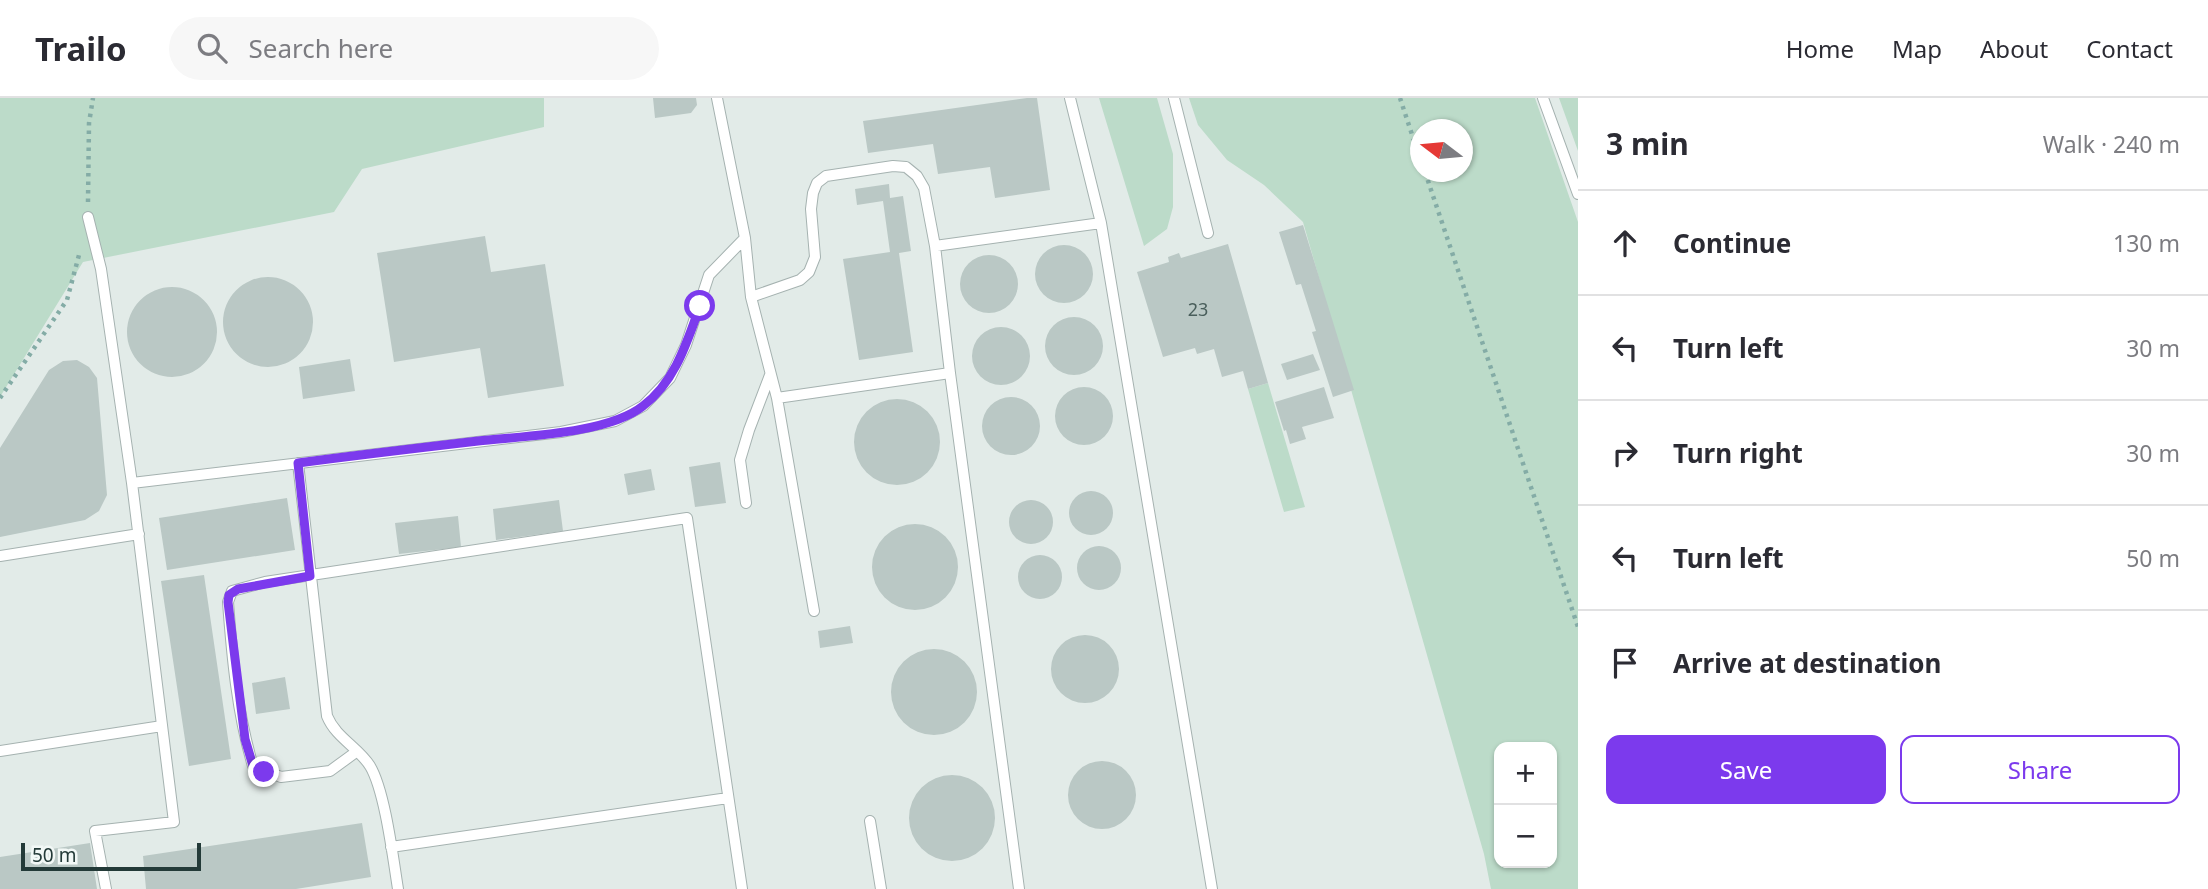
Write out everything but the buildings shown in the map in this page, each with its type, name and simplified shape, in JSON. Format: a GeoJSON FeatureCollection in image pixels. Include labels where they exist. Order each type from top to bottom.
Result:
{"type":"FeatureCollection","features":[{"type":"Feature","properties":{"kind":"lane"},"geometry":{"type":"LineString","coordinates":[[717,98],[745,238],[751,297],[777,398],[814,611]]}},
{"type":"Feature","properties":{"kind":"lane"},"geometry":{"type":"LineString","coordinates":[[1070,98],[1101,223],[1212,889]]}},
{"type":"Feature","properties":{"kind":"lane"},"geometry":{"type":"LineString","coordinates":[[1174,98],[1208,233]]}},
{"type":"Feature","properties":{"kind":"lane"},"geometry":{"type":"LineString","coordinates":[[1543,98],[1578,194]]}},
{"type":"Feature","properties":{"kind":"lane"},"geometry":{"type":"LineString","coordinates":[[751,297],[800,280],[809,272],[815,257],[811,209],[813,193],[817,183],[826,176],[894,166],[905,167],[917,176],[924,188],[935,246],[1019,889]]}},
{"type":"Feature","properties":{"kind":"lane"},"geometry":{"type":"LineString","coordinates":[[88,217],[101,270],[132,483],[174,822],[95,831],[106,889]]}},
{"type":"Feature","properties":{"kind":"lane"},"geometry":{"type":"LineString","coordinates":[[935,246],[1101,223]]}},
{"type":"Feature","properties":{"kind":"lane"},"geometry":{"type":"LineString","coordinates":[[132,483],[561,432],[615,421],[643,406],[670,378],[686,345],[709,275],[745,238]]}},
{"type":"Feature","properties":{"kind":"lane"},"geometry":{"type":"LineString","coordinates":[[777,398],[950,373]]}},
{"type":"Feature","properties":{"kind":"lane"},"geometry":{"type":"LineString","coordinates":[[746,503],[740,460],[771,374]]}},
{"type":"Feature","properties":{"kind":"lane"},"geometry":{"type":"LineString","coordinates":[[298,463],[327,716],[332,730],[368,764],[377,781],[398,889]]}},
{"type":"Feature","properties":{"kind":"lane"},"geometry":{"type":"LineString","coordinates":[[356,752],[330,771],[281,777],[253,766],[245,739],[236,676],[229,595],[238,589],[310,576],[687,518],[742,889]]}},
{"type":"Feature","properties":{"kind":"lane"},"geometry":{"type":"LineString","coordinates":[[0,556],[139,534]]}},
{"type":"Feature","properties":{"kind":"lane"},"geometry":{"type":"LineString","coordinates":[[0,751],[162,726]]}},
{"type":"Feature","properties":{"kind":"lane"},"geometry":{"type":"LineString","coordinates":[[391,847],[728,798]]}},
{"type":"Feature","properties":{"kind":"lane"},"geometry":{"type":"LineString","coordinates":[[870,821],[881,889]]}},
{"type":"Feature","properties":{"kind":"path"},"geometry":{"type":"LineString","coordinates":[[88,217],[89,123],[93,98]]}},
{"type":"Feature","properties":{"kind":"path"},"geometry":{"type":"LineString","coordinates":[[1400,98],[1410,128]]}},
{"type":"Feature","properties":{"kind":"path"},"geometry":{"type":"LineString","coordinates":[[1428,182],[1578,627]]}},
{"type":"Feature","properties":{"kind":"path"},"geometry":{"type":"LineString","coordinates":[[0,398],[68,300],[79,253]]}},
{"type":"Feature","properties":{"kind":"green space"},"geometry":{"type":"Polygon","coordinates":[[[0,98],[544,98],[544,127],[362,169],[334,212],[83,262],[0,397],[0,98]]]}},
{"type":"Feature","properties":{"kind":"green space"},"geometry":{"type":"Polygon","coordinates":[[[1099,98],[1157,98],[1173,154],[1173,207],[1167,229],[1144,246],[1099,98]]]}},
{"type":"Feature","properties":{"kind":"green space"},"geometry":{"type":"Polygon","coordinates":[[[1189,98],[1535,98],[1578,222],[1578,889],[1491,889],[1484,854],[1303,222],[1264,185],[1227,160],[1198,125],[1189,98]]]}},
{"type":"Feature","properties":{"kind":"green space"},"geometry":{"type":"Polygon","coordinates":[[[1559,98],[1578,98],[1578,151],[1559,98]]]}},
{"type":"Feature","properties":{"kind":"green space"},"geometry":{"type":"Polygon","coordinates":[[[1268,383],[1305,507],[1284,512],[1248,389],[1268,383]]]}},
{"type":"Feature","properties":{"kind":"route"},"geometry":{"type":"LineString","coordinates":[[264,772],[253,766],[245,739],[228,602],[229,595],[238,589],[310,576],[298,463],[561,432],[615,421],[643,406],[670,378],[700,306]]}}]}
